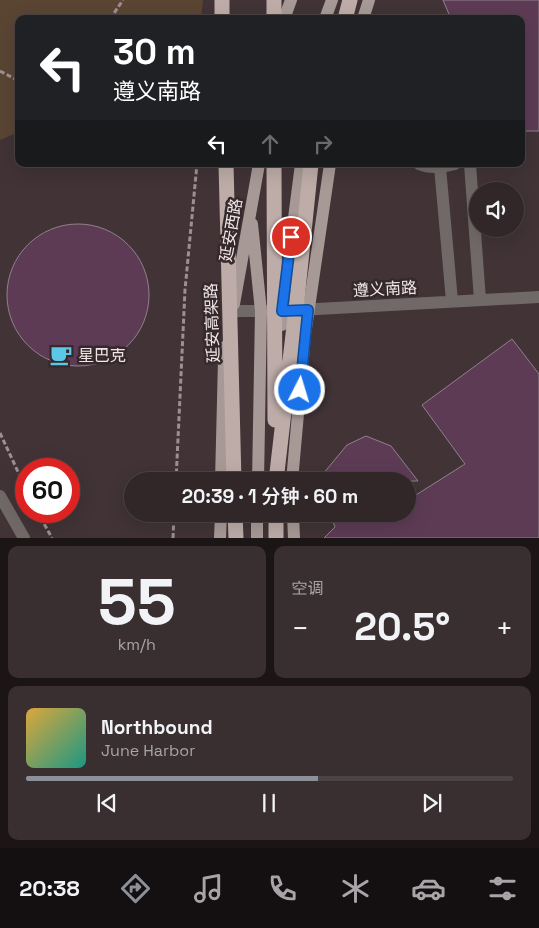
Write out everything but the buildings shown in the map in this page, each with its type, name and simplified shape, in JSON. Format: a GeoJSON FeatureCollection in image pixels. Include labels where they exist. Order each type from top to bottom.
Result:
{"type":"FeatureCollection","features":[{"type":"Feature","properties":{"kind":"highway"},"geometry":{"type":"LineString","coordinates":[[222,0],[222,15]]}},
{"type":"Feature","properties":{"kind":"highway"},"geometry":{"type":"LineString","coordinates":[[274,0],[274,15]]}},
{"type":"Feature","properties":{"kind":"highway"},"geometry":{"type":"LineString","coordinates":[[346,15],[350,0]]}},
{"type":"Feature","properties":{"kind":"highway","name":"延安高架路"},"geometry":{"type":"LineString","coordinates":[[226,167],[234,472]]}},
{"type":"Feature","properties":{"kind":"highway"},"geometry":{"type":"LineString","coordinates":[[274,167],[276,472]]}},
{"type":"Feature","properties":{"kind":"highway"},"geometry":{"type":"LineString","coordinates":[[277,472],[311,167]]}},
{"type":"Feature","properties":{"kind":"highway"},"geometry":{"type":"LineString","coordinates":[[235,522],[236,538]]}},
{"type":"Feature","properties":{"kind":"highway"},"geometry":{"type":"LineString","coordinates":[[277,522],[278,538]]}},
{"type":"Feature","properties":{"kind":"main road"},"geometry":{"type":"LineString","coordinates":[[285,15],[291,0]]}},
{"type":"Feature","properties":{"kind":"main road"},"geometry":{"type":"LineString","coordinates":[[326,15],[332,0]]}},
{"type":"Feature","properties":{"kind":"main road"},"geometry":{"type":"LineString","coordinates":[[364,15],[369,0]]}},
{"type":"Feature","properties":{"kind":"main road","name":"延安西路"},"geometry":{"type":"LineString","coordinates":[[221,472],[224,360],[258,167]]}},
{"type":"Feature","properties":{"kind":"main road"},"geometry":{"type":"LineString","coordinates":[[280,472],[282,311],[300,167]]}},
{"type":"Feature","properties":{"kind":"main road"},"geometry":{"type":"LineString","coordinates":[[293,472],[308,310],[329,167]]}},
{"type":"Feature","properties":{"kind":"main road"},"geometry":{"type":"LineString","coordinates":[[251,210],[262,311],[258,472]]}},
{"type":"Feature","properties":{"kind":"main road"},"geometry":{"type":"LineString","coordinates":[[220,522],[220,538]]}},
{"type":"Feature","properties":{"kind":"main road"},"geometry":{"type":"LineString","coordinates":[[257,522],[257,538]]}},
{"type":"Feature","properties":{"kind":"main road"},"geometry":{"type":"LineString","coordinates":[[278,538],[279,522]]}},
{"type":"Feature","properties":{"kind":"main road"},"geometry":{"type":"LineString","coordinates":[[293,522],[294,538]]}},
{"type":"Feature","properties":{"kind":"street"},"geometry":{"type":"LineString","coordinates":[[440,167],[452,302]]}},
{"type":"Feature","properties":{"kind":"street"},"geometry":{"type":"LineString","coordinates":[[470,167],[480,300]]}},
{"type":"Feature","properties":{"kind":"street","name":"遵义南路"},"geometry":{"type":"LineString","coordinates":[[233,311],[308,310],[539,297]]}},
{"type":"Feature","properties":{"kind":"street"},"geometry":{"type":"LineString","coordinates":[[0,496],[24,538]]}},
{"type":"Feature","properties":{"kind":"path"},"geometry":{"type":"LineString","coordinates":[[113,15],[123,0]]}},
{"type":"Feature","properties":{"kind":"path"},"geometry":{"type":"LineString","coordinates":[[0,71],[15,79]]}},
{"type":"Feature","properties":{"kind":"path"},"geometry":{"type":"LineString","coordinates":[[176,472],[185,290],[197,167]]}},
{"type":"Feature","properties":{"kind":"path"},"geometry":{"type":"LineString","coordinates":[[0,433],[15,465]]}},
{"type":"Feature","properties":{"kind":"path"},"geometry":{"type":"LineString","coordinates":[[173,538],[174,522]]}},
{"type":"Feature","properties":{"kind":"path"},"geometry":{"type":"LineString","coordinates":[[44,523],[52,538]]}},
{"type":"Feature","properties":{"kind":"shaded area"},"geometry":{"type":"Polygon","coordinates":[[[0,0],[203,0],[201,15],[15,15],[15,134],[0,140],[0,0]]]}},
{"type":"Feature","properties":{"kind":"place","name":"星巴克"},"geometry":{"type":"Point","coordinates":[61,355]}},
{"type":"Feature","properties":{"kind":"route"},"geometry":{"type":"LineString","coordinates":[[291,237],[282,311],[308,310],[300,390]]}}]}
